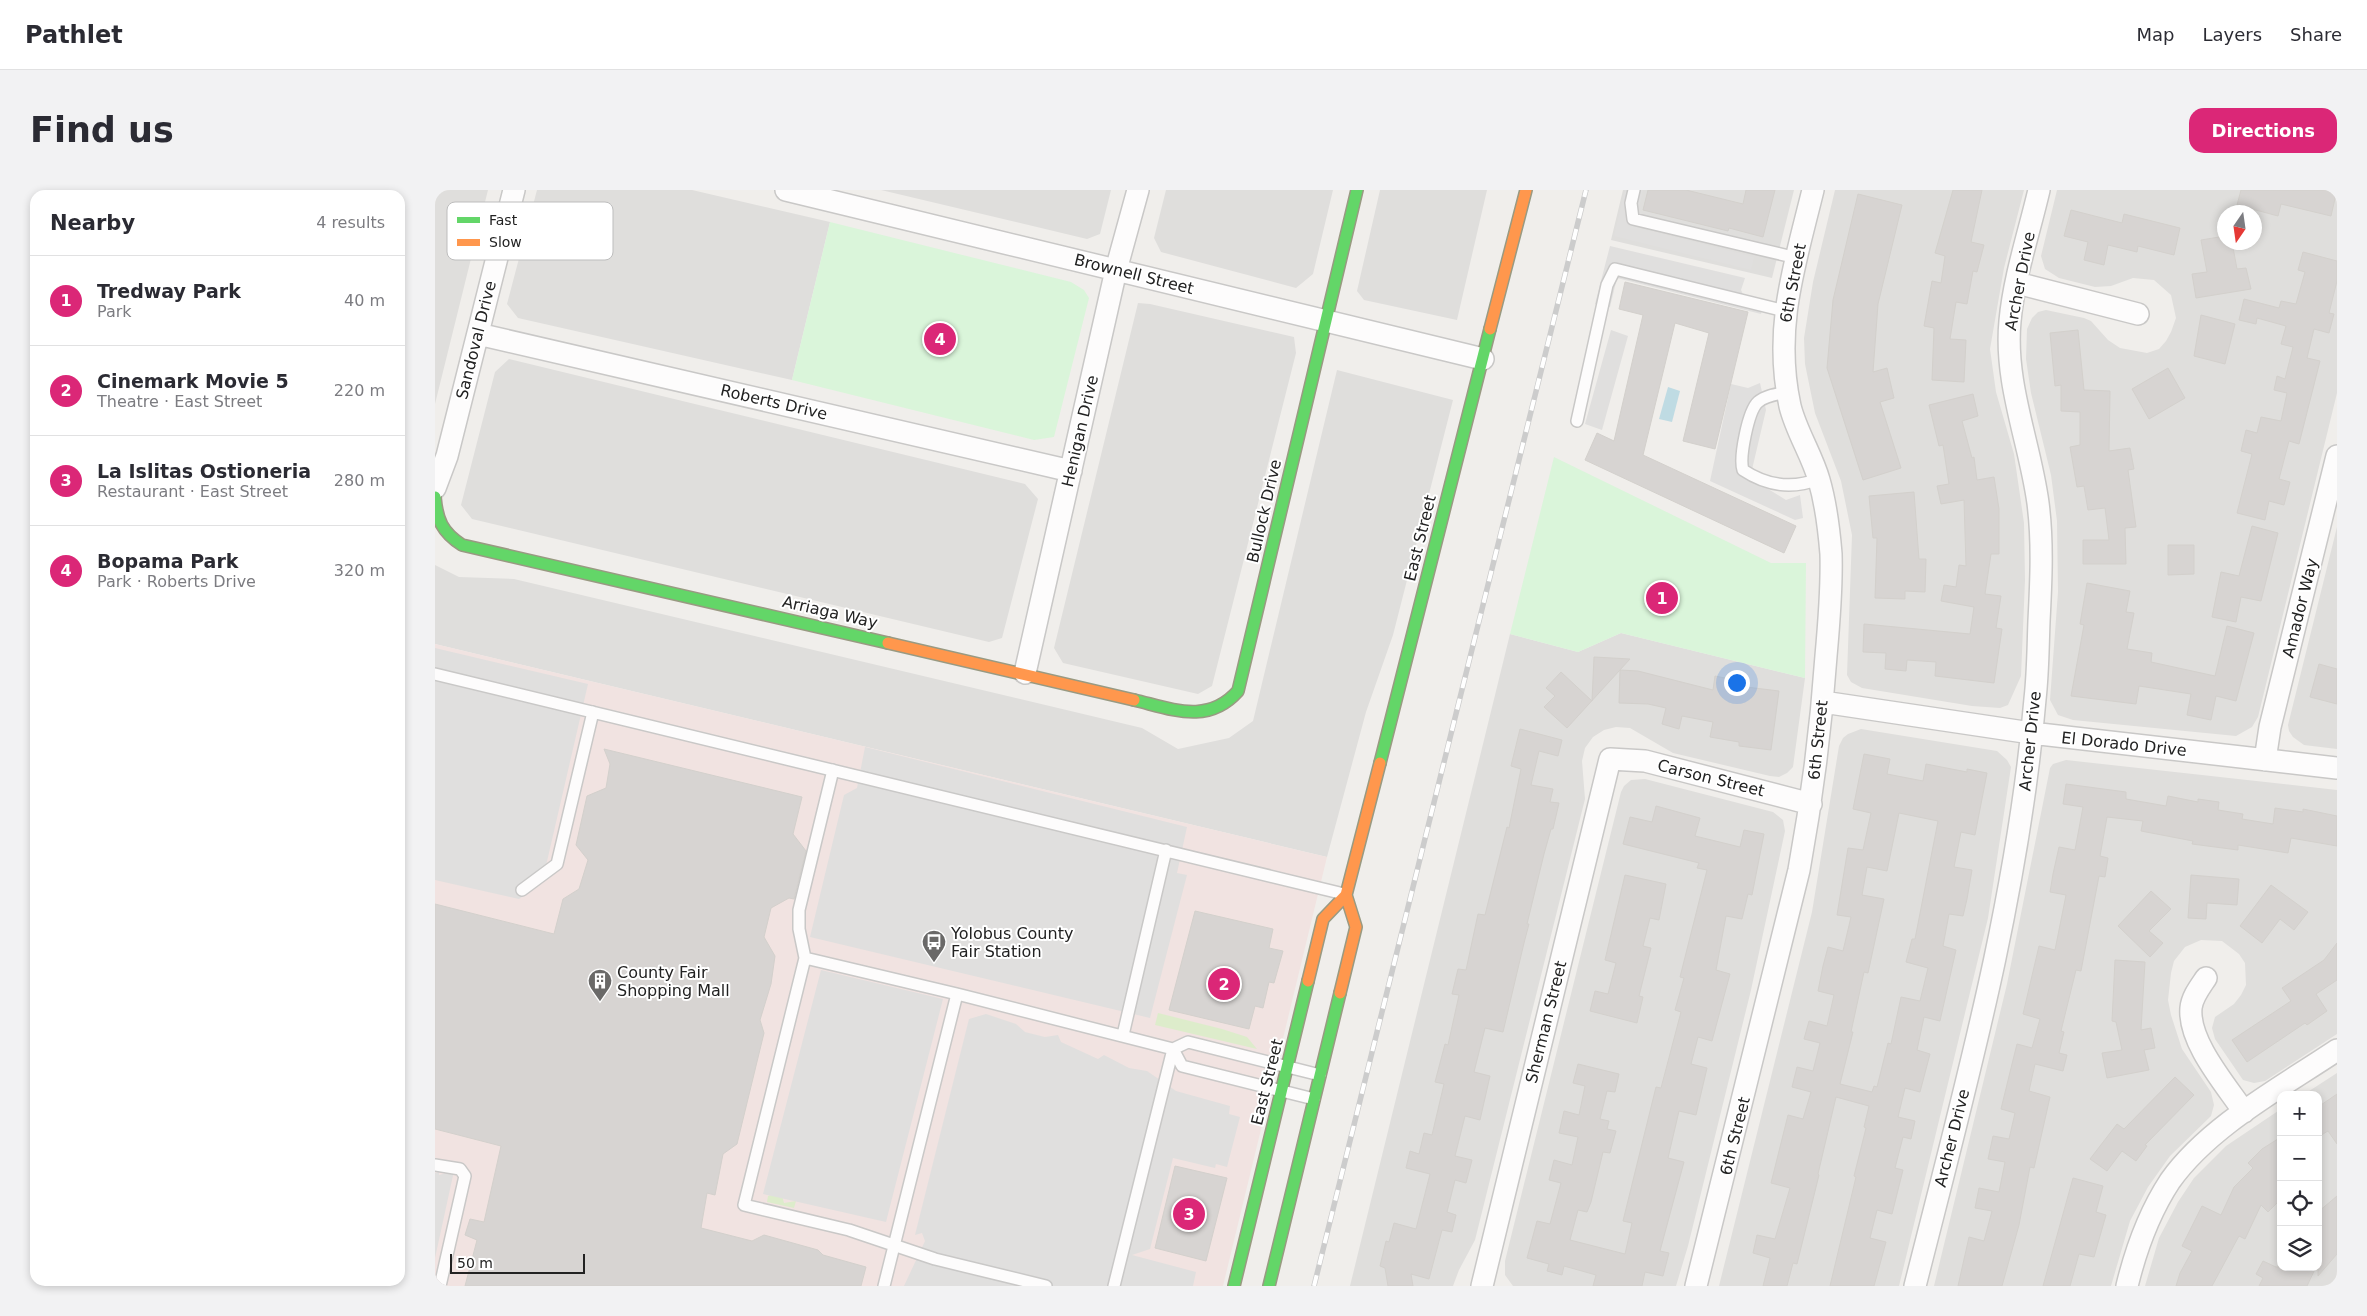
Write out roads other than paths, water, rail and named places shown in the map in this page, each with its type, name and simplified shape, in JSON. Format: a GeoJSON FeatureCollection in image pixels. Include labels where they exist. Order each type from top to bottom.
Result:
{"type":"FeatureCollection","features":[{"type":"Feature","properties":{"kind":"street","name":"Brownell Street"},"geometry":{"type":"LineString","coordinates":[[786,190],[1483,359]]}},
{"type":"Feature","properties":{"kind":"street","name":"Henigan Drive"},"geometry":{"type":"LineString","coordinates":[[1025,673],[1116,270],[1138,190]]}},
{"type":"Feature","properties":{"kind":"street","name":"Bullock Drive"},"geometry":{"type":"LineString","coordinates":[[1227,705],[1238,690],[1357,190]]}},
{"type":"Feature","properties":{"kind":"street","name":"East Street"},"geometry":{"type":"LineString","coordinates":[[1235,1286],[1323,919],[1346,895],[1525,190]]}},
{"type":"Feature","properties":{"kind":"street","name":"6th Street"},"geometry":{"type":"LineString","coordinates":[[1696,1286],[1774,979],[1799,870],[1811,804],[1823,702],[1831,556],[1828,519],[1819,479],[1791,408],[1783,344],[1785,311],[1813,190]]}},
{"type":"Feature","properties":{"kind":"street","name":"Archer Drive"},"geometry":{"type":"LineString","coordinates":[[1915,1286],[1991,982],[2010,890],[2035,699],[2042,568],[2038,505],[2015,396],[2009,349],[2010,321],[2017,283],[2039,190]]}},
{"type":"Feature","properties":{"kind":"street","name":"Sandoval Drive"},"geometry":{"type":"LineString","coordinates":[[435,488],[447,456],[496,260]]}},
{"type":"Feature","properties":{"kind":"street"},"geometry":{"type":"LineString","coordinates":[[2017,283],[2138,314]]}},
{"type":"Feature","properties":{"kind":"street","name":"Roberts Drive"},"geometry":{"type":"LineString","coordinates":[[478,334],[1071,471]]}},
{"type":"Feature","properties":{"kind":"street","name":"Amador Way"},"geometry":{"type":"LineString","coordinates":[[2265,760],[2270,727],[2337,456]]}},
{"type":"Feature","properties":{"kind":"street","name":"Arriaga Way"},"geometry":{"type":"LineString","coordinates":[[435,497],[437,518],[445,535],[462,545],[1025,673],[1182,711],[1206,712],[1227,705]]}},
{"type":"Feature","properties":{"kind":"street","name":"El Dorado Drive"},"geometry":{"type":"LineString","coordinates":[[1823,702],[2031,733],[2337,768]]}},
{"type":"Feature","properties":{"kind":"street","name":"Carson Street"},"geometry":{"type":"LineString","coordinates":[[1610,759],[1645,762],[1811,804]]}},
{"type":"Feature","properties":{"kind":"street","name":"Sherman Street"},"geometry":{"type":"LineString","coordinates":[[1482,1286],[1610,759]]}},
{"type":"Feature","properties":{"kind":"street"},"geometry":{"type":"LineString","coordinates":[[1269,1286],[1356,927],[1346,895]]}},
{"type":"Feature","properties":{"kind":"street"},"geometry":{"type":"LineString","coordinates":[[2206,978],[2196,992],[2191,1008],[2192,1025],[2198,1044],[2245,1112]]}},
{"type":"Feature","properties":{"kind":"street"},"geometry":{"type":"LineString","coordinates":[[2127,1286],[2139,1244],[2152,1212],[2171,1181],[2193,1154],[2220,1129],[2337,1050]]}},
{"type":"Feature","properties":{"kind":"lane"},"geometry":{"type":"LineString","coordinates":[[1634,190],[1631,203],[1633,219],[1797,258]]}},
{"type":"Feature","properties":{"kind":"lane"},"geometry":{"type":"LineString","coordinates":[[1577,421],[1607,285],[1615,269],[1785,311]]}},
{"type":"Feature","properties":{"kind":"lane"},"geometry":{"type":"LineString","coordinates":[[1788,392],[1764,398],[1756,404],[1741,455],[1743,470],[1753,477],[1790,486],[1802,485],[1819,479]]}},
{"type":"Feature","properties":{"kind":"lane"},"geometry":{"type":"LineString","coordinates":[[435,674],[1346,895]]}},
{"type":"Feature","properties":{"kind":"lane"},"geometry":{"type":"LineString","coordinates":[[522,890],[557,864],[593,712]]}},
{"type":"Feature","properties":{"kind":"lane"},"geometry":{"type":"LineString","coordinates":[[833,770],[799,910],[799,929],[805,958],[744,1205],[849,1230],[935,1259],[1046,1286]]}},
{"type":"Feature","properties":{"kind":"lane"},"geometry":{"type":"LineString","coordinates":[[1123,1035],[1166,850]]}},
{"type":"Feature","properties":{"kind":"lane"},"geometry":{"type":"LineString","coordinates":[[805,958],[1123,1035],[1173,1049],[1188,1042],[1320,1075]]}},
{"type":"Feature","properties":{"kind":"lane"},"geometry":{"type":"LineString","coordinates":[[884,1286],[957,994]]}},
{"type":"Feature","properties":{"kind":"lane"},"geometry":{"type":"LineString","coordinates":[[1173,1049],[1181,1066],[1314,1099]]}},
{"type":"Feature","properties":{"kind":"lane"},"geometry":{"type":"LineString","coordinates":[[1114,1286],[1173,1049]]}},
{"type":"Feature","properties":{"kind":"lane"},"geometry":{"type":"LineString","coordinates":[[435,1164],[460,1169],[465,1176],[440,1286]]}},
{"type":"Feature","properties":{"kind":"water"},"geometry":{"type":"Polygon","coordinates":[[[1668,387],[1680,391],[1672,422],[1659,419],[1668,387]]]}},
{"type":"Feature","properties":{"kind":"railway"},"geometry":{"type":"LineString","coordinates":[[1314,1286],[1586,190]]}},
{"type":"Feature","properties":{"kind":"place","name":"Bopama Park"},"geometry":{"type":"Point","coordinates":[940,339]}},
{"type":"Feature","properties":{"kind":"place","name":"Tredway Park"},"geometry":{"type":"Point","coordinates":[1662,598]}},
{"type":"Feature","properties":{"kind":"place","name":"Yolobus County Fair Station"},"geometry":{"type":"Point","coordinates":[934,963]}},
{"type":"Feature","properties":{"kind":"place","name":"Cinemark Movie 5"},"geometry":{"type":"Point","coordinates":[1224,984]}},
{"type":"Feature","properties":{"kind":"place","name":"County Fair Shopping Mall"},"geometry":{"type":"Point","coordinates":[600,1002]}},
{"type":"Feature","properties":{"kind":"place","name":"La Islitas Ostioneria"},"geometry":{"type":"Point","coordinates":[1189,1214]}}]}
